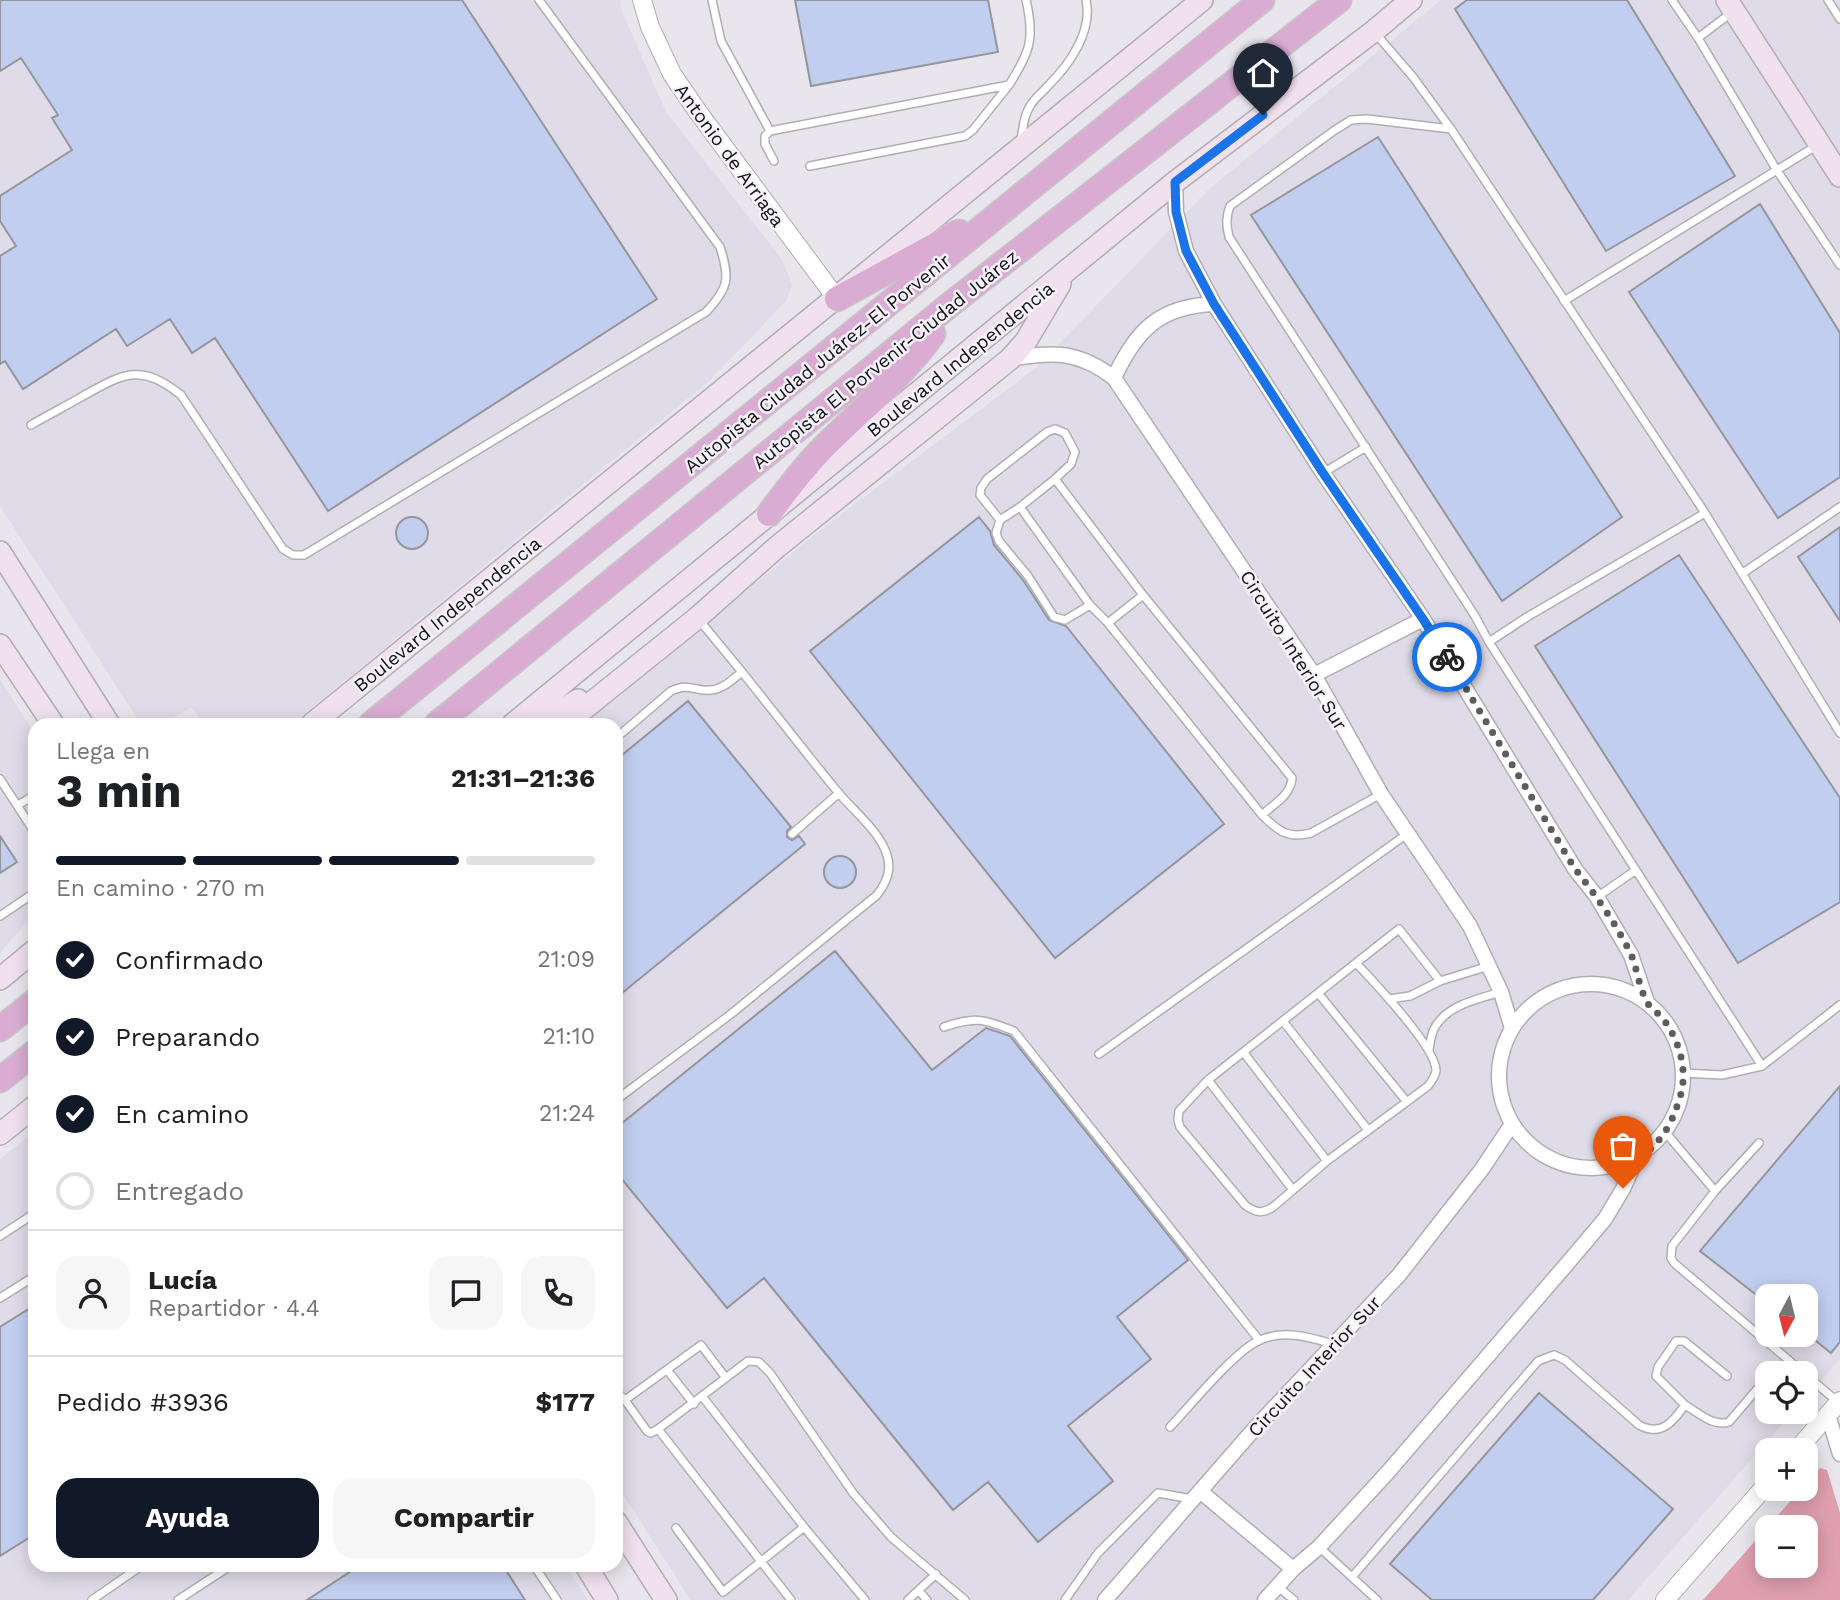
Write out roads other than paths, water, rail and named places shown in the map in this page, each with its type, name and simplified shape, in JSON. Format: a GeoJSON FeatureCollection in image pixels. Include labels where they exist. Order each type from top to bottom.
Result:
{"type":"FeatureCollection","features":[{"type":"Feature","properties":{"kind":"highway","name":"Autopista Ciudad Juárez-El Porvenir"},"geometry":{"type":"LineString","coordinates":[[379,718],[1262,0]]}},
{"type":"Feature","properties":{"kind":"highway","name":"Autopista El Porvenir-Ciudad Juárez"},"geometry":{"type":"LineString","coordinates":[[444,718],[952,303],[1339,0]]}},
{"type":"Feature","properties":{"kind":"highway"},"geometry":{"type":"LineString","coordinates":[[837,299],[1015,202]]}},
{"type":"Feature","properties":{"kind":"highway"},"geometry":{"type":"LineString","coordinates":[[769,514],[792,482],[873,401],[926,342],[952,303]]}},
{"type":"Feature","properties":{"kind":"highway"},"geometry":{"type":"LineString","coordinates":[[0,1029],[28,1007]]}},
{"type":"Feature","properties":{"kind":"highway"},"geometry":{"type":"LineString","coordinates":[[0,1080],[28,1058]]}},
{"type":"Feature","properties":{"kind":"main road","name":"Boulevard Independencia"},"geometry":{"type":"LineString","coordinates":[[319,718],[1202,0]]}},
{"type":"Feature","properties":{"kind":"main road","name":"Boulevard Independencia"},"geometry":{"type":"LineString","coordinates":[[520,718],[1175,182],[1411,0]]}},
{"type":"Feature","properties":{"kind":"main road"},"geometry":{"type":"LineString","coordinates":[[1731,5],[1840,176]]}},
{"type":"Feature","properties":{"kind":"main road"},"geometry":{"type":"LineString","coordinates":[[573,718],[697,618],[777,547],[1010,359],[1026,341],[1067,271]]}},
{"type":"Feature","properties":{"kind":"main road"},"geometry":{"type":"LineString","coordinates":[[0,552],[105,718]]}},
{"type":"Feature","properties":{"kind":"main road"},"geometry":{"type":"LineString","coordinates":[[0,645],[49,718]]}},
{"type":"Feature","properties":{"kind":"main road"},"geometry":{"type":"LineString","coordinates":[[548,718],[652,655]]}},
{"type":"Feature","properties":{"kind":"main road"},"geometry":{"type":"LineString","coordinates":[[0,979],[28,956]]}},
{"type":"Feature","properties":{"kind":"main road"},"geometry":{"type":"LineString","coordinates":[[0,1134],[28,1112]]}},
{"type":"Feature","properties":{"kind":"main road"},"geometry":{"type":"LineString","coordinates":[[623,1533],[666,1600]]}},
{"type":"Feature","properties":{"kind":"main road"},"geometry":{"type":"LineString","coordinates":[[590,1572],[607,1600]]}},
{"type":"Feature","properties":{"kind":"street","name":"Antonio de Arriaga"},"geometry":{"type":"LineString","coordinates":[[642,0],[650,27],[672,74],[837,299]]}},
{"type":"Feature","properties":{"kind":"street"},"geometry":{"type":"LineString","coordinates":[[1175,182],[1176,212],[1186,251],[1214,304],[1323,473],[1423,619],[1575,869],[1597,897],[1631,955],[1647,1002]]}},
{"type":"Feature","properties":{"kind":"street"},"geometry":{"type":"LineString","coordinates":[[1114,378],[1126,352],[1144,328],[1180,308],[1214,304]]}},
{"type":"Feature","properties":{"kind":"street","name":"Circuito Interior Sur"},"geometry":{"type":"LineString","coordinates":[[1010,359],[1041,353],[1073,355],[1097,365],[1114,378],[1314,675],[1381,793],[1470,926],[1501,992],[1512,1028]]}},
{"type":"Feature","properties":{"kind":"street"},"geometry":{"type":"LineString","coordinates":[[1314,675],[1423,619]]}},
{"type":"Feature","properties":{"kind":"street"},"geometry":{"type":"LineString","coordinates":[[1599,984],[1624,990],[1647,1002],[1673,1034],[1683,1073],[1681,1097],[1665,1133],[1636,1159],[1601,1167],[1575,1166],[1550,1158],[1529,1144],[1512,1124],[1502,1100],[1499,1075],[1502,1051],[1512,1028],[1528,1008],[1549,993],[1574,985],[1599,984]]}},
{"type":"Feature","properties":{"kind":"street","name":"Circuito Interior Sur"},"geometry":{"type":"LineString","coordinates":[[1105,1600],[1256,1427],[1399,1275],[1482,1169],[1512,1124]]}},
{"type":"Feature","properties":{"kind":"street"},"geometry":{"type":"LineString","coordinates":[[1265,1600],[1293,1569],[1319,1547],[1388,1472],[1605,1219],[1636,1159]]}},
{"type":"Feature","properties":{"kind":"street"},"geometry":{"type":"LineString","coordinates":[[1808,1438],[1836,1406]]}},
{"type":"Feature","properties":{"kind":"street"},"geometry":{"type":"LineString","coordinates":[[1836,1406],[1840,1454]]}},
{"type":"Feature","properties":{"kind":"street"},"geometry":{"type":"LineString","coordinates":[[1196,1495],[1293,1569]]}},
{"type":"Feature","properties":{"kind":"street"},"geometry":{"type":"LineString","coordinates":[[1665,1600],[1755,1498]]}},
{"type":"Feature","properties":{"kind":"lane"},"geometry":{"type":"LineString","coordinates":[[31,425],[119,376],[141,375],[163,380],[181,395],[283,549],[293,555],[304,555],[706,312],[721,296],[727,281],[720,247],[539,0]]}},
{"type":"Feature","properties":{"kind":"lane"},"geometry":{"type":"LineString","coordinates":[[712,0],[721,41],[770,131]]}},
{"type":"Feature","properties":{"kind":"lane"},"geometry":{"type":"LineString","coordinates":[[810,166],[965,136],[973,130],[1009,85],[1030,49],[1032,34],[1026,0]]}},
{"type":"Feature","properties":{"kind":"lane"},"geometry":{"type":"LineString","coordinates":[[1020,148],[1024,118],[1029,107],[1061,71],[1083,35],[1087,20],[1086,0]]}},
{"type":"Feature","properties":{"kind":"lane"},"geometry":{"type":"LineString","coordinates":[[1672,0],[1698,38],[1776,169],[1840,265]]}},
{"type":"Feature","properties":{"kind":"lane"},"geometry":{"type":"LineString","coordinates":[[1828,0],[1840,19]]}},
{"type":"Feature","properties":{"kind":"lane"},"geometry":{"type":"LineString","coordinates":[[1698,38],[1731,5]]}},
{"type":"Feature","properties":{"kind":"lane"},"geometry":{"type":"LineString","coordinates":[[1374,31],[1413,77],[1451,130],[1705,513],[1840,733]]}},
{"type":"Feature","properties":{"kind":"lane"},"geometry":{"type":"LineString","coordinates":[[774,161],[764,141],[770,131],[1009,85]]}},
{"type":"Feature","properties":{"kind":"lane"},"geometry":{"type":"LineString","coordinates":[[1451,130],[1378,120],[1352,120],[1230,206],[1226,216],[1229,237],[1762,1066]]}},
{"type":"Feature","properties":{"kind":"lane"},"geometry":{"type":"LineString","coordinates":[[1564,301],[1819,144]]}},
{"type":"Feature","properties":{"kind":"lane"},"geometry":{"type":"LineString","coordinates":[[1000,520],[980,495],[981,488],[987,480],[1047,432],[1055,429],[1065,433],[1076,452],[1071,464],[1020,508],[1000,520],[996,533],[1054,617],[1065,620],[1090,605]]}},
{"type":"Feature","properties":{"kind":"lane"},"geometry":{"type":"LineString","coordinates":[[1323,473],[1366,447]]}},
{"type":"Feature","properties":{"kind":"lane"},"geometry":{"type":"LineString","coordinates":[[1055,479],[1143,595],[1292,778],[1292,786],[1287,793],[1262,815]]}},
{"type":"Feature","properties":{"kind":"lane"},"geometry":{"type":"LineString","coordinates":[[1743,573],[1840,507]]}},
{"type":"Feature","properties":{"kind":"lane"},"geometry":{"type":"LineString","coordinates":[[1020,508],[1090,605],[1108,623],[1278,832],[1293,836],[1311,833],[1381,793]]}},
{"type":"Feature","properties":{"kind":"lane"},"geometry":{"type":"LineString","coordinates":[[1489,642],[1705,513]]}},
{"type":"Feature","properties":{"kind":"lane"},"geometry":{"type":"LineString","coordinates":[[1108,623],[1143,595]]}},
{"type":"Feature","properties":{"kind":"lane"},"geometry":{"type":"LineString","coordinates":[[623,1095],[731,1014],[877,895],[887,882],[887,856],[880,840],[697,618]]}},
{"type":"Feature","properties":{"kind":"lane"},"geometry":{"type":"LineString","coordinates":[[623,732],[671,691],[692,686],[714,691],[742,672]]}},
{"type":"Feature","properties":{"kind":"lane"},"geometry":{"type":"LineString","coordinates":[[0,779],[28,822]]}},
{"type":"Feature","properties":{"kind":"lane"},"geometry":{"type":"LineString","coordinates":[[792,834],[839,793]]}},
{"type":"Feature","properties":{"kind":"lane"},"geometry":{"type":"LineString","coordinates":[[18,806],[28,800]]}},
{"type":"Feature","properties":{"kind":"lane"},"geometry":{"type":"LineString","coordinates":[[1099,1054],[1408,833]]}},
{"type":"Feature","properties":{"kind":"lane"},"geometry":{"type":"LineString","coordinates":[[1597,897],[1636,870]]}},
{"type":"Feature","properties":{"kind":"lane"},"geometry":{"type":"LineString","coordinates":[[0,916],[28,897]]}},
{"type":"Feature","properties":{"kind":"lane"},"geometry":{"type":"LineString","coordinates":[[1356,963],[1389,999],[1429,1050],[1436,1071],[1433,1079],[1428,1086],[1327,1161],[1265,1212],[1252,1210],[1180,1127],[1179,1111],[1208,1080],[1399,929],[1440,981]]}},
{"type":"Feature","properties":{"kind":"lane"},"geometry":{"type":"LineString","coordinates":[[1389,999],[1410,996],[1440,981],[1489,966]]}},
{"type":"Feature","properties":{"kind":"lane"},"geometry":{"type":"LineString","coordinates":[[1429,1050],[1433,1029],[1444,1016],[1471,1001],[1501,992]]}},
{"type":"Feature","properties":{"kind":"lane"},"geometry":{"type":"LineString","coordinates":[[1318,993],[1407,1102]]}},
{"type":"Feature","properties":{"kind":"lane"},"geometry":{"type":"LineString","coordinates":[[1683,1073],[1722,1075],[1762,1066],[1840,1005]]}},
{"type":"Feature","properties":{"kind":"lane"},"geometry":{"type":"LineString","coordinates":[[944,1027],[966,1019],[990,1021],[1014,1031],[1259,1340]]}},
{"type":"Feature","properties":{"kind":"lane"},"geometry":{"type":"LineString","coordinates":[[1283,1021],[1368,1130]]}},
{"type":"Feature","properties":{"kind":"lane"},"geometry":{"type":"LineString","coordinates":[[1244,1053],[1327,1161]]}},
{"type":"Feature","properties":{"kind":"lane"},"geometry":{"type":"LineString","coordinates":[[1208,1080],[1293,1190]]}},
{"type":"Feature","properties":{"kind":"lane"},"geometry":{"type":"LineString","coordinates":[[1665,1133],[1715,1191]]}},
{"type":"Feature","properties":{"kind":"lane"},"geometry":{"type":"LineString","coordinates":[[1759,1143],[1715,1191],[1672,1246],[1671,1258],[1679,1269],[1789,1361]]}},
{"type":"Feature","properties":{"kind":"lane"},"geometry":{"type":"LineString","coordinates":[[0,1236],[28,1218]]}},
{"type":"Feature","properties":{"kind":"lane"},"geometry":{"type":"LineString","coordinates":[[0,1298],[28,1280]]}},
{"type":"Feature","properties":{"kind":"lane"},"geometry":{"type":"LineString","coordinates":[[1170,1427],[1236,1357],[1259,1340],[1280,1335],[1306,1336],[1333,1344]]}},
{"type":"Feature","properties":{"kind":"lane"},"geometry":{"type":"LineString","coordinates":[[1727,1376],[1684,1341],[1676,1341],[1658,1367],[1656,1376],[1685,1405],[1712,1422],[1724,1424],[1729,1422],[1755,1392]]}},
{"type":"Feature","properties":{"kind":"lane"},"geometry":{"type":"LineString","coordinates":[[726,1378],[701,1345],[625,1400],[651,1433],[694,1404],[748,1361],[760,1362],[853,1493],[891,1537],[965,1600]]}},
{"type":"Feature","properties":{"kind":"lane"},"geometry":{"type":"LineString","coordinates":[[1352,1577],[1543,1357],[1554,1354],[1565,1360],[1647,1429],[1664,1428],[1671,1424],[1685,1405]]}},
{"type":"Feature","properties":{"kind":"lane"},"geometry":{"type":"LineString","coordinates":[[667,1371],[694,1404]]}},
{"type":"Feature","properties":{"kind":"lane"},"geometry":{"type":"LineString","coordinates":[[1818,1387],[1836,1406]]}},
{"type":"Feature","properties":{"kind":"lane"},"geometry":{"type":"LineString","coordinates":[[702,1396],[865,1600]]}},
{"type":"Feature","properties":{"kind":"lane"},"geometry":{"type":"LineString","coordinates":[[659,1429],[791,1600]]}},
{"type":"Feature","properties":{"kind":"lane"},"geometry":{"type":"LineString","coordinates":[[1065,1600],[1098,1553],[1158,1493],[1196,1495]]}},
{"type":"Feature","properties":{"kind":"lane"},"geometry":{"type":"LineString","coordinates":[[723,1592],[804,1527]]}},
{"type":"Feature","properties":{"kind":"lane"},"geometry":{"type":"LineString","coordinates":[[677,1528],[729,1600]]}},
{"type":"Feature","properties":{"kind":"lane"},"geometry":{"type":"LineString","coordinates":[[1319,1547],[1377,1600]]}},
{"type":"Feature","properties":{"kind":"lane"},"geometry":{"type":"LineString","coordinates":[[92,1600],[132,1572]]}},
{"type":"Feature","properties":{"kind":"lane"},"geometry":{"type":"LineString","coordinates":[[178,1600],[221,1572]]}},
{"type":"Feature","properties":{"kind":"lane"},"geometry":{"type":"LineString","coordinates":[[538,1572],[557,1600]]}},
{"type":"Feature","properties":{"kind":"lane"},"geometry":{"type":"LineString","coordinates":[[908,1600],[936,1574]]}},
{"type":"Feature","properties":{"kind":"lane"},"geometry":{"type":"LineString","coordinates":[[1277,1586],[1294,1600]]}},
{"type":"Feature","properties":{"kind":"lane"},"geometry":{"type":"LineString","coordinates":[[919,1591],[927,1600]]}}]}
